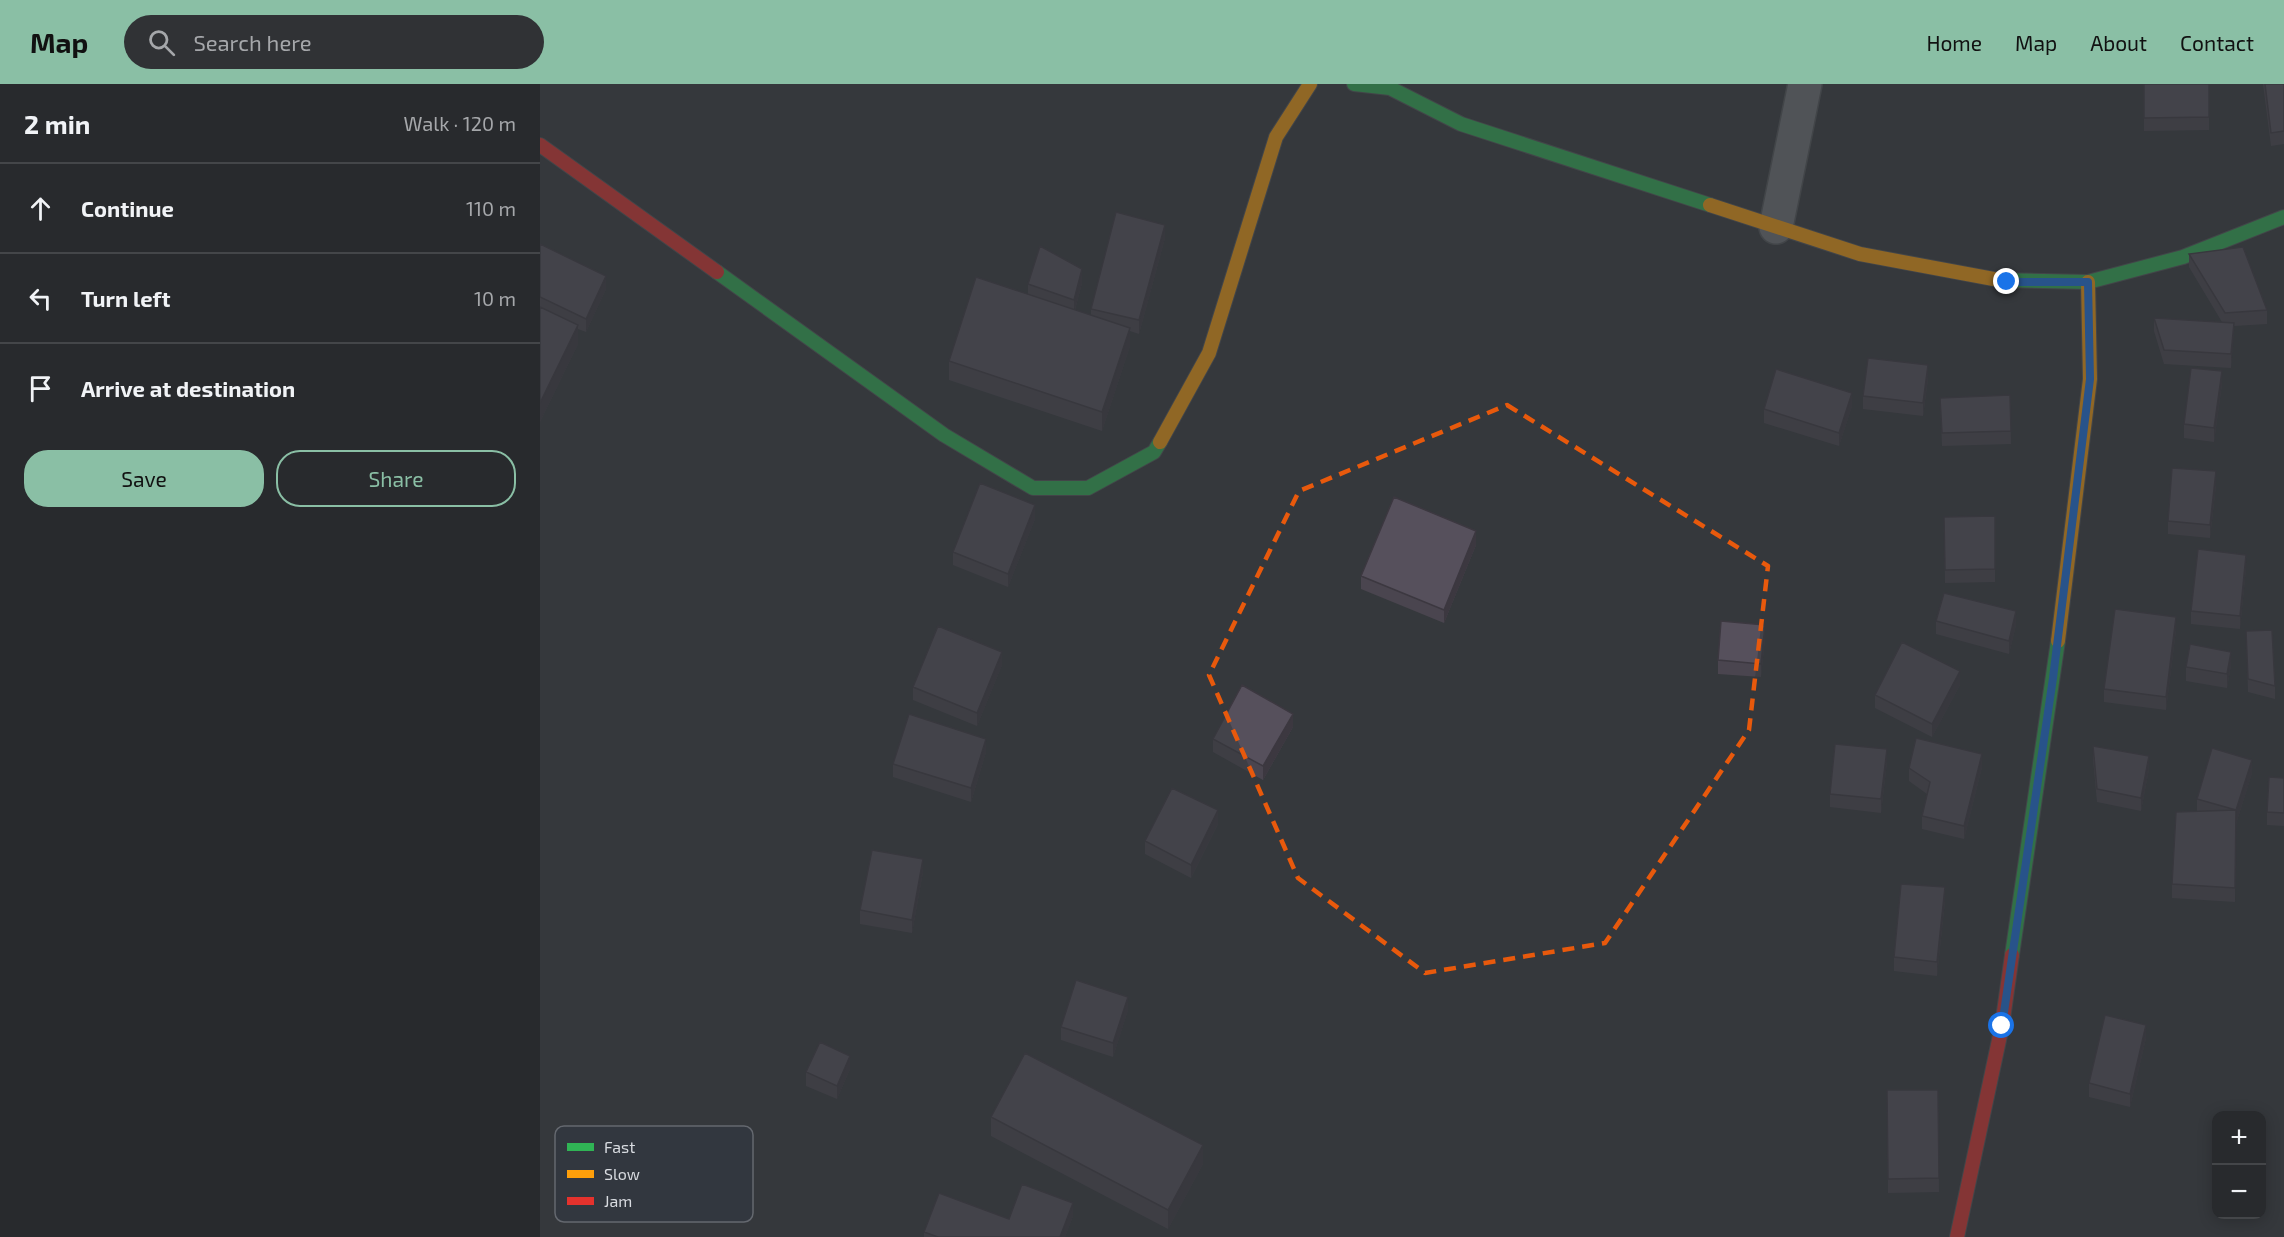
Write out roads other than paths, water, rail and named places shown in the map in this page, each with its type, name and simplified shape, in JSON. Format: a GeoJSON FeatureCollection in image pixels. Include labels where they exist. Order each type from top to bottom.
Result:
{"type":"FeatureCollection","features":[{"type":"Feature","properties":{"kind":"street"},"geometry":{"type":"LineString","coordinates":[[540,145],[944,435],[1033,488],[1088,488],[1154,452],[1209,353],[1276,137],[1310,84]]}},
{"type":"Feature","properties":{"kind":"street"},"geometry":{"type":"LineString","coordinates":[[1354,84],[1390,88],[1461,124],[1860,254],[2007,282],[2088,282],[2182,257],[2284,217]]}},
{"type":"Feature","properties":{"kind":"street"},"geometry":{"type":"LineString","coordinates":[[1776,227],[1804,84]]}},
{"type":"Feature","properties":{"kind":"street"},"geometry":{"type":"LineString","coordinates":[[1957,1237],[2002,1026],[2053,678],[2090,379],[2088,282]]}}]}
